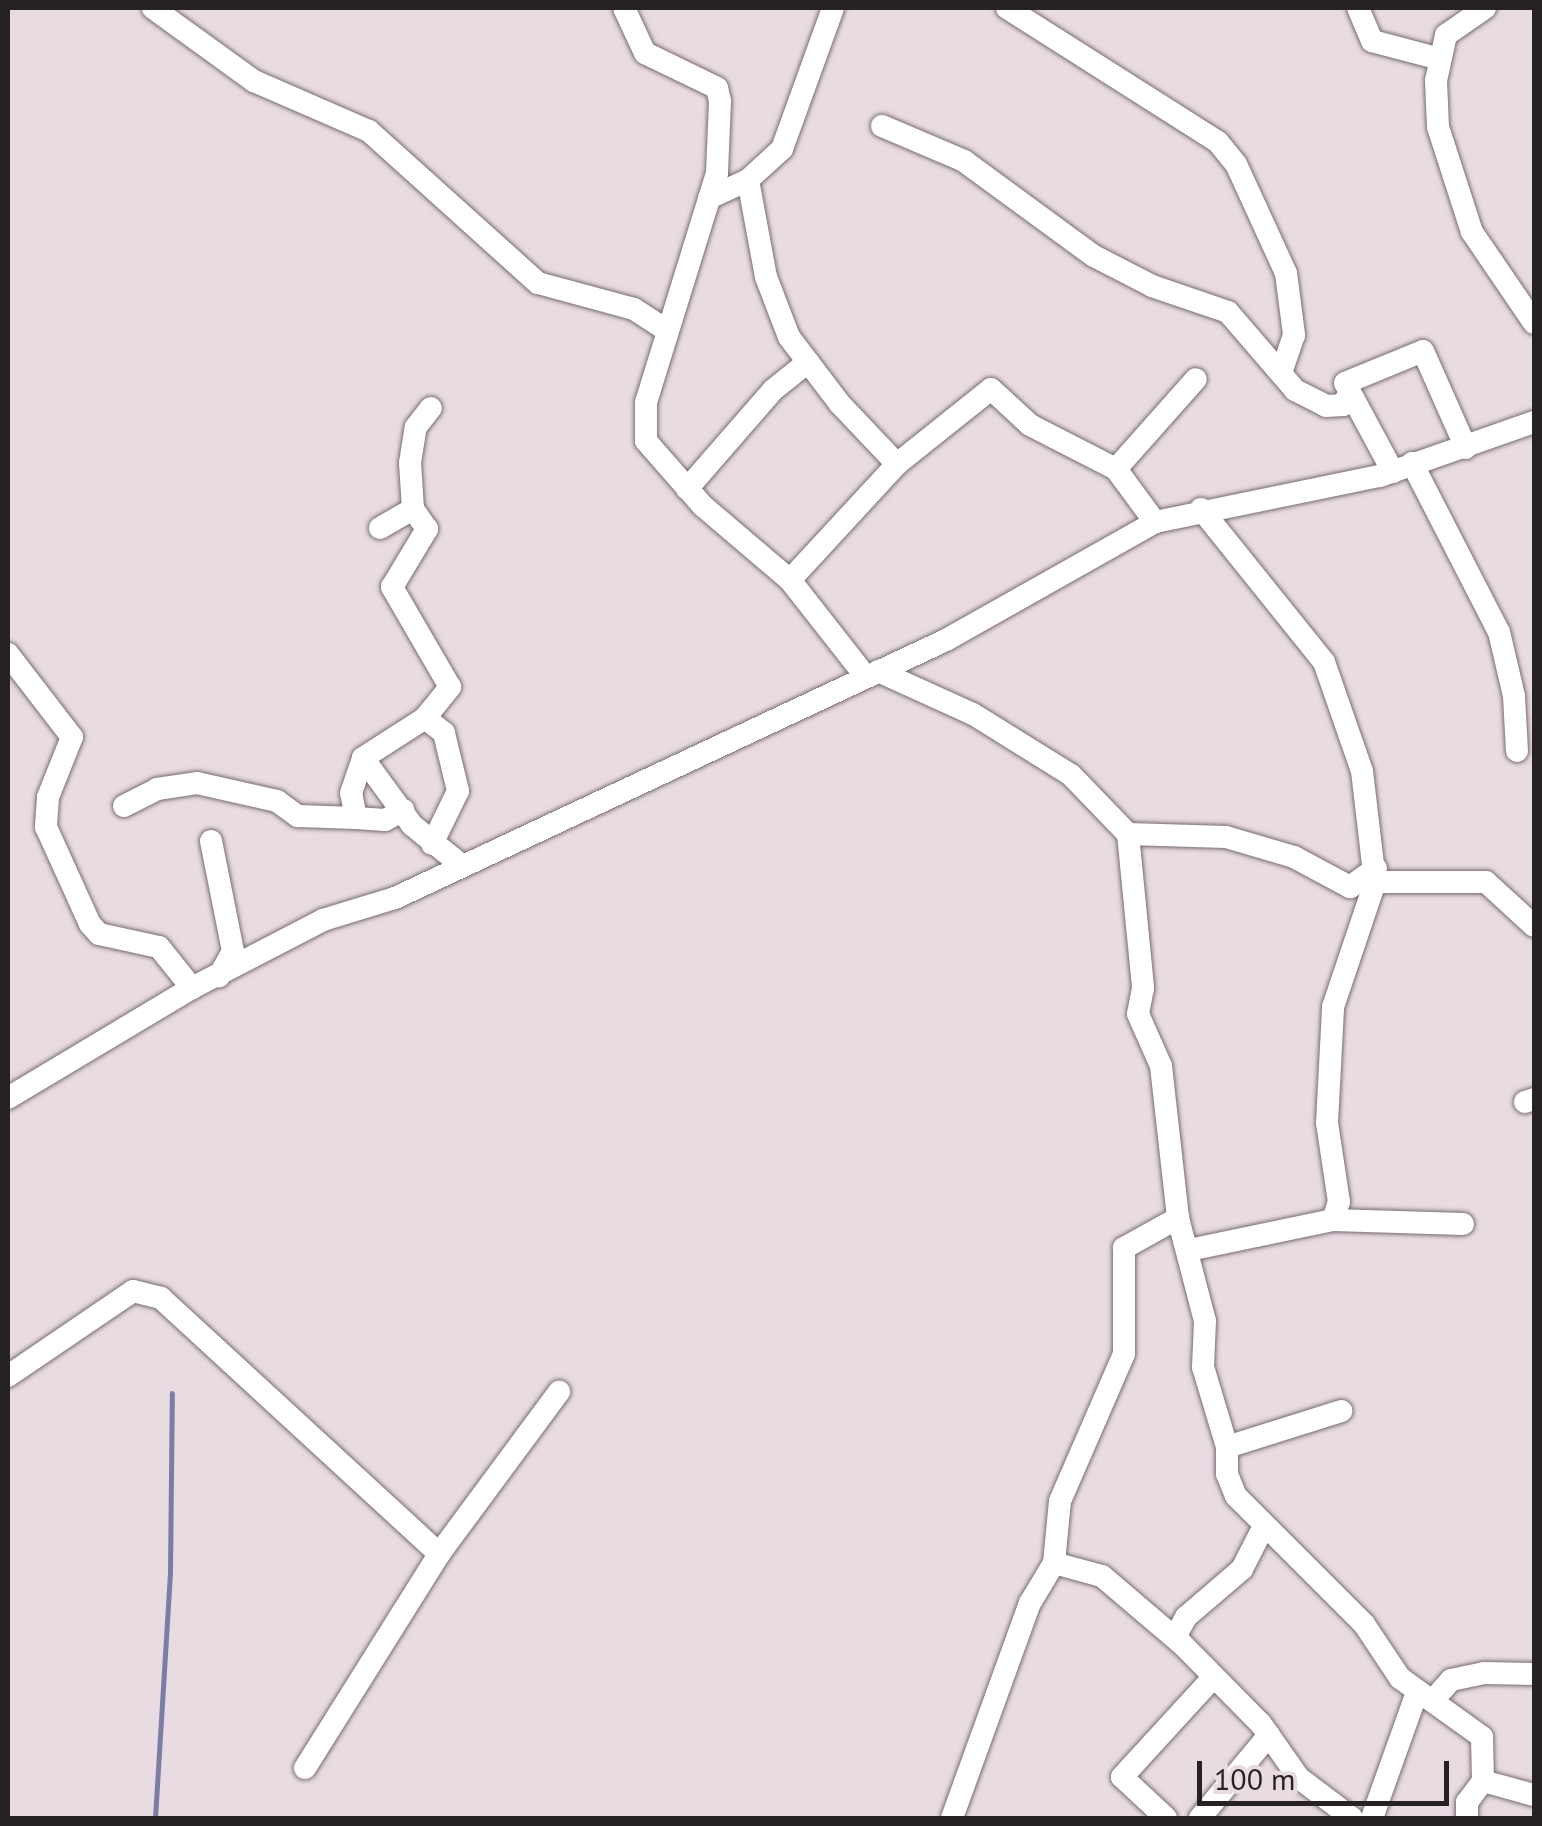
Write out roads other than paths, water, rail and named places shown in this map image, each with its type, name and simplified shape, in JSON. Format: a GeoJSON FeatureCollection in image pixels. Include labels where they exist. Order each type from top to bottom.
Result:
{"type":"FeatureCollection","features":[{"type":"Feature","properties":{"kind":"street"},"geometry":{"type":"LineString","coordinates":[[153,8],[254,81],[370,131],[538,283],[634,309],[666,330]]}},
{"type":"Feature","properties":{"kind":"street"},"geometry":{"type":"LineString","coordinates":[[624,8],[644,53],[717,88],[718,173],[646,403],[646,441],[687,489],[790,580],[872,674],[973,714],[1072,776],[1128,834],[1143,988],[1138,1014],[1161,1066],[1178,1218],[1189,1250],[1193,1292],[1205,1320],[1203,1367],[1227,1447],[1227,1474],[1236,1496],[1364,1624],[1425,1696],[1482,1738],[1483,1781],[1466,1802],[1467,1818]]}},
{"type":"Feature","properties":{"kind":"street"},"geometry":{"type":"LineString","coordinates":[[709,198],[748,180],[772,160],[792,131],[832,8]]}},
{"type":"Feature","properties":{"kind":"street"},"geometry":{"type":"LineString","coordinates":[[1006,8],[1218,142],[1236,164],[1286,273],[1294,334],[1281,372]]}},
{"type":"Feature","properties":{"kind":"street"},"geometry":{"type":"LineString","coordinates":[[1358,8],[1372,41],[1440,59]]}},
{"type":"Feature","properties":{"kind":"street"},"geometry":{"type":"LineString","coordinates":[[1484,8],[1446,35],[1440,59],[1438,127],[1472,232],[1534,323]]}},
{"type":"Feature","properties":{"kind":"street"},"geometry":{"type":"LineString","coordinates":[[882,126],[964,161],[1094,256],[1152,286],[1228,312],[1295,390],[1326,406],[1343,406],[1347,397]]}},
{"type":"Feature","properties":{"kind":"street"},"geometry":{"type":"LineString","coordinates":[[748,180],[766,277],[789,337],[897,464]]}},
{"type":"Feature","properties":{"kind":"street"},"geometry":{"type":"LineString","coordinates":[[1466,448],[1424,351],[1363,372],[1345,383],[1347,397],[1402,468],[1499,632],[1514,696],[1517,751]]}},
{"type":"Feature","properties":{"kind":"street"},"geometry":{"type":"LineString","coordinates":[[687,489],[773,390],[808,362]]}},
{"type":"Feature","properties":{"kind":"street"},"geometry":{"type":"LineString","coordinates":[[1116,469],[1196,380]]}},
{"type":"Feature","properties":{"kind":"street"},"geometry":{"type":"LineString","coordinates":[[790,580],[897,464],[991,389],[1030,425],[1116,469],[1155,522]]}},
{"type":"Feature","properties":{"kind":"street"},"geometry":{"type":"LineString","coordinates":[[356,818],[351,793],[363,758],[424,718],[450,688],[392,586],[424,542],[427,529],[413,508],[416,428],[431,408]]}},
{"type":"Feature","properties":{"kind":"street"},"geometry":{"type":"LineString","coordinates":[[11,1088],[324,920],[395,898],[460,864],[872,674],[1155,522],[1402,468],[1534,422]]}},
{"type":"Feature","properties":{"kind":"street"},"geometry":{"type":"LineString","coordinates":[[380,528],[413,508]]}},
{"type":"Feature","properties":{"kind":"street"},"geometry":{"type":"LineString","coordinates":[[1201,509],[1324,662],[1362,771],[1375,875],[1333,1007],[1328,1123],[1339,1202],[1333,1220]]}},
{"type":"Feature","properties":{"kind":"street"},"geometry":{"type":"LineString","coordinates":[[8,654],[72,737],[48,797],[46,826],[90,924],[99,934],[159,947],[192,988]]}},
{"type":"Feature","properties":{"kind":"street"},"geometry":{"type":"LineString","coordinates":[[424,718],[444,732],[458,791],[432,844]]}},
{"type":"Feature","properties":{"kind":"street"},"geometry":{"type":"LineString","coordinates":[[363,758],[432,844],[460,864]]}},
{"type":"Feature","properties":{"kind":"street"},"geometry":{"type":"LineString","coordinates":[[124,806],[157,788],[196,783],[277,801],[298,816],[385,820],[404,810]]}},
{"type":"Feature","properties":{"kind":"street"},"geometry":{"type":"LineString","coordinates":[[1128,834],[1226,836],[1294,856],[1350,886],[1375,875],[1486,882],[1534,926]]}},
{"type":"Feature","properties":{"kind":"street"},"geometry":{"type":"LineString","coordinates":[[211,841],[233,952],[220,976]]}},
{"type":"Feature","properties":{"kind":"street"},"geometry":{"type":"LineString","coordinates":[[952,1818],[1030,1602],[1054,1563],[1060,1500],[1124,1354],[1124,1248],[1178,1218]]}},
{"type":"Feature","properties":{"kind":"street"},"geometry":{"type":"LineString","coordinates":[[1189,1250],[1333,1220],[1464,1224]]}},
{"type":"Feature","properties":{"kind":"street"},"geometry":{"type":"LineString","coordinates":[[8,1376],[133,1291],[161,1298],[439,1554]]}},
{"type":"Feature","properties":{"kind":"street"},"geometry":{"type":"LineString","coordinates":[[305,1768],[439,1554],[559,1392]]}},
{"type":"Feature","properties":{"kind":"street"},"geometry":{"type":"LineString","coordinates":[[1227,1447],[1340,1411]]}},
{"type":"Feature","properties":{"kind":"street"},"geometry":{"type":"LineString","coordinates":[[1174,1638],[1186,1616],[1242,1569],[1264,1526]]}},
{"type":"Feature","properties":{"kind":"street"},"geometry":{"type":"LineString","coordinates":[[1054,1563],[1102,1576],[1174,1638],[1268,1736],[1300,1778],[1352,1818]]}},
{"type":"Feature","properties":{"kind":"street"},"geometry":{"type":"LineString","coordinates":[[1372,1818],[1425,1696],[1451,1680],[1484,1673],[1534,1674]]}},
{"type":"Feature","properties":{"kind":"street"},"geometry":{"type":"LineString","coordinates":[[1166,1818],[1122,1777],[1212,1680]]}},
{"type":"Feature","properties":{"kind":"street"},"geometry":{"type":"LineString","coordinates":[[1200,1818],[1268,1736]]}},
{"type":"Feature","properties":{"kind":"street"},"geometry":{"type":"LineString","coordinates":[[1483,1781],[1534,1795]]}},
{"type":"Feature","properties":{"kind":"waterway"},"geometry":{"type":"LineString","coordinates":[[155,1818],[170,1571],[172,1393]]}}]}
